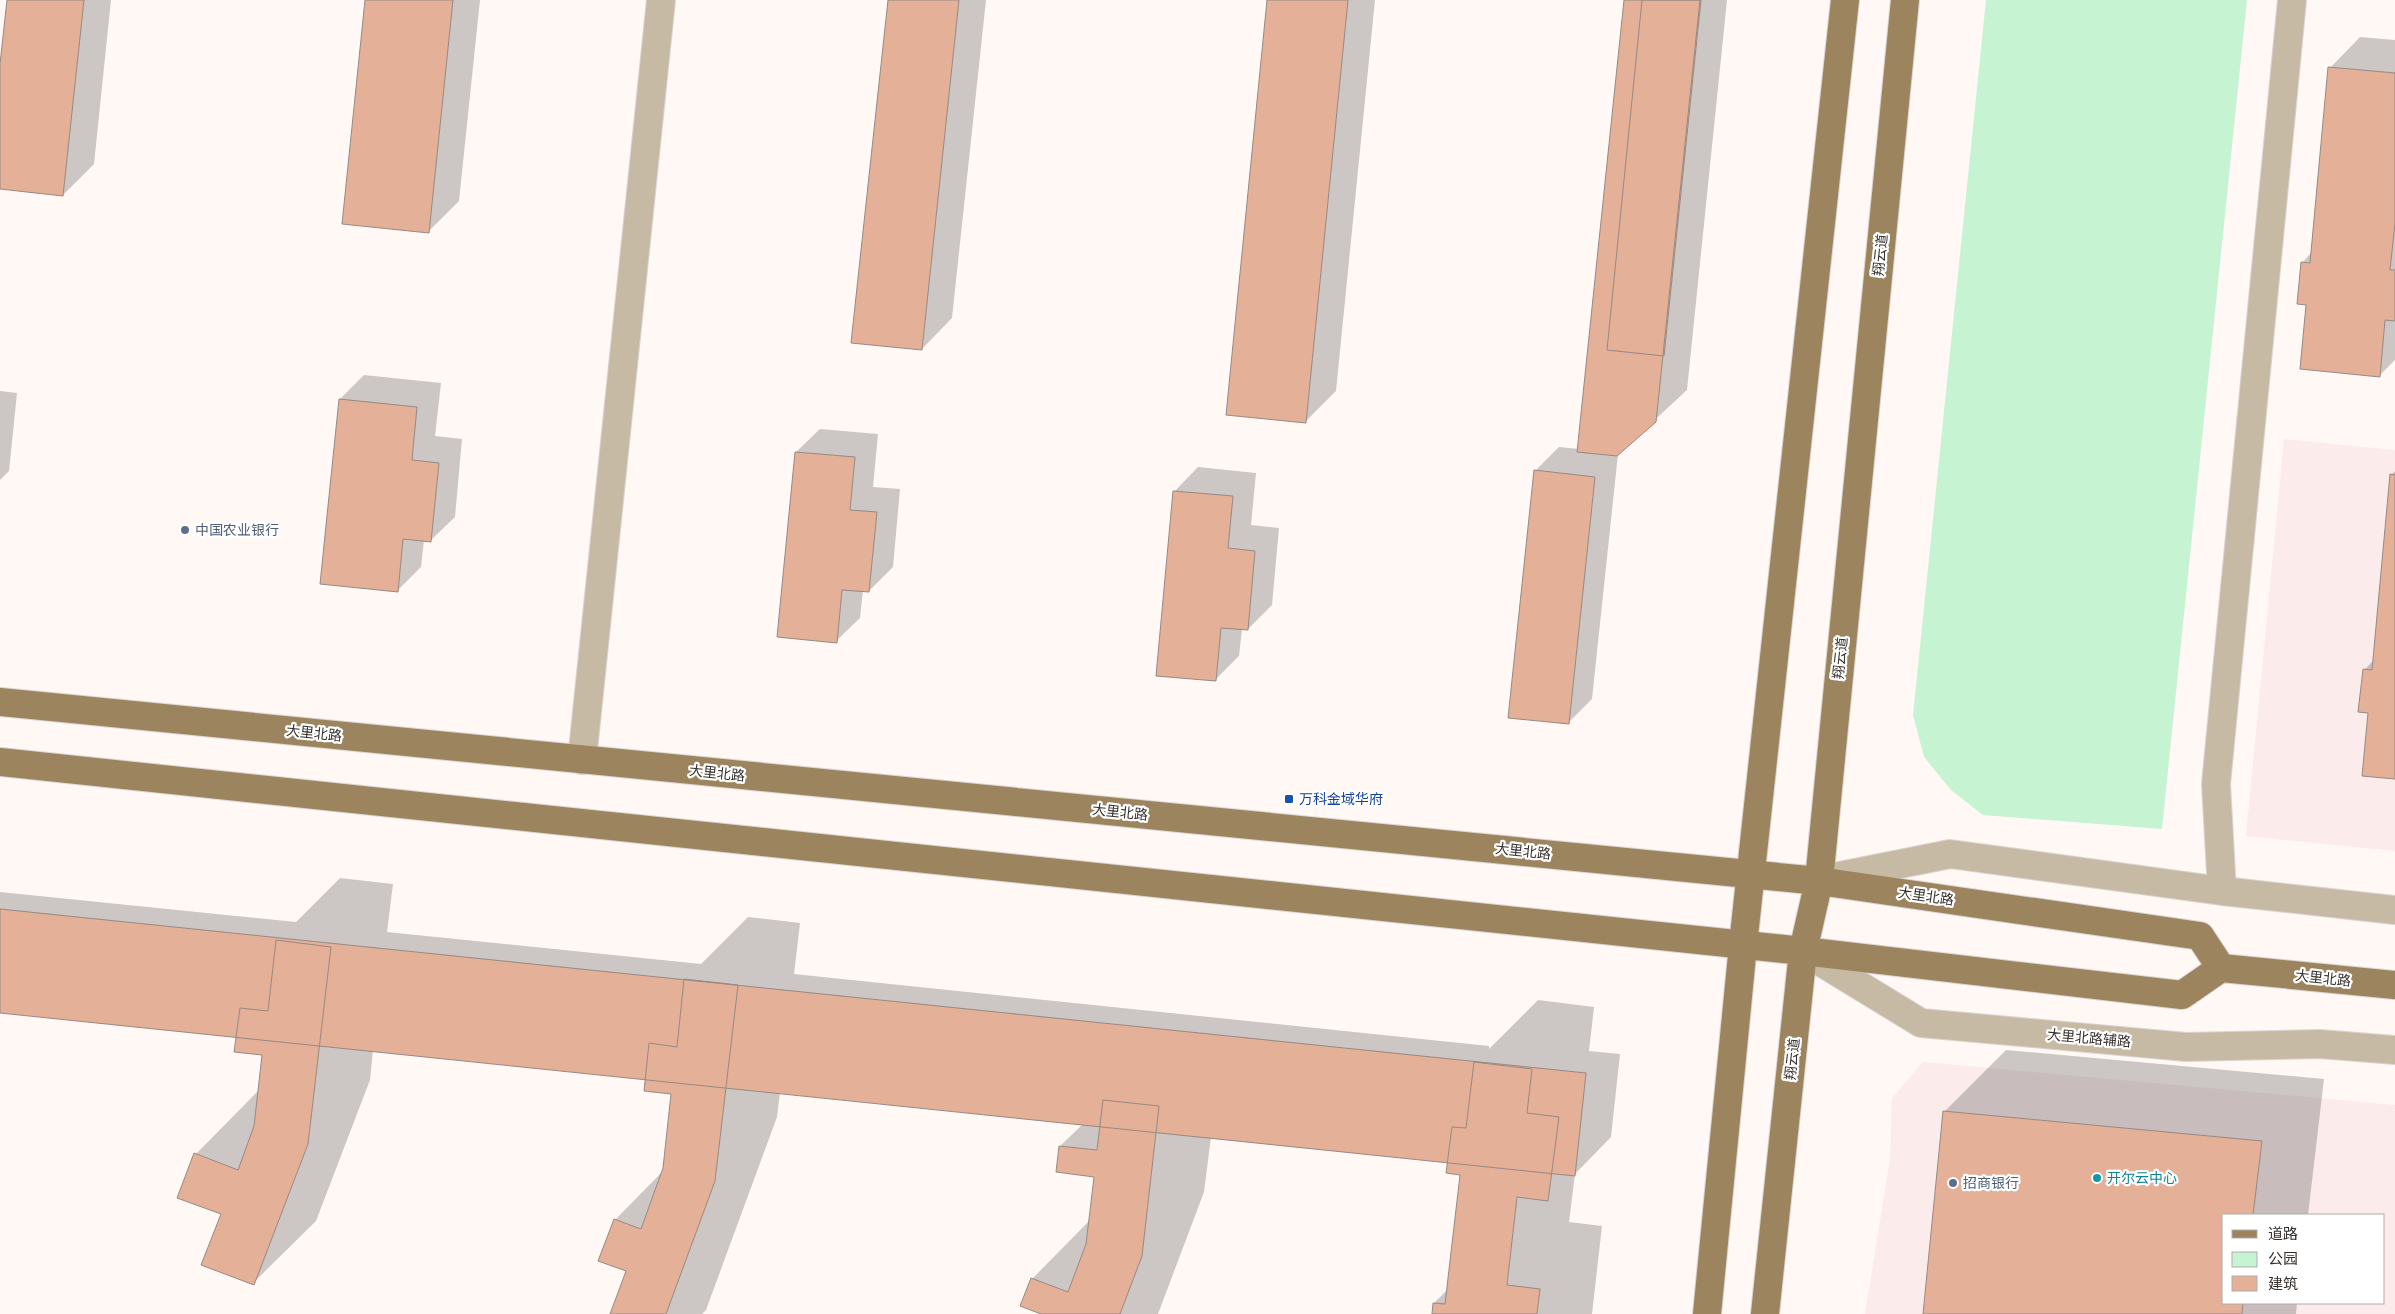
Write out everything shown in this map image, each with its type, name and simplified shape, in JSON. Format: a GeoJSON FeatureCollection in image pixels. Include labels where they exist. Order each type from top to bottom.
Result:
{"type":"FeatureCollection","features":[{"type":"Feature","properties":{"kind":"main road"},"geometry":{"type":"LineString","coordinates":[[1707,1314],[1750,873],[1845,0]]}},
{"type":"Feature","properties":{"kind":"main road","name":"翔云道"},"geometry":{"type":"LineString","coordinates":[[1765,1314],[1803,951],[1819,881],[1905,0]]}},
{"type":"Feature","properties":{"kind":"main road","name":"大里北路"},"geometry":{"type":"LineString","coordinates":[[0,702],[1819,881],[2200,936],[2221,968],[2395,985]]}},
{"type":"Feature","properties":{"kind":"main road"},"geometry":{"type":"LineString","coordinates":[[0,762],[1803,951],[2182,995],[2221,968]]}},
{"type":"Feature","properties":{"kind":"street"},"geometry":{"type":"LineString","coordinates":[[582,760],[661,0]]}},
{"type":"Feature","properties":{"kind":"street"},"geometry":{"type":"LineString","coordinates":[[2222,891],[2216,784],[2292,0]]}},
{"type":"Feature","properties":{"kind":"street"},"geometry":{"type":"LineString","coordinates":[[1819,881],[1950,854],[2222,891],[2395,910]]}},
{"type":"Feature","properties":{"kind":"street","name":"大里北路辅路"},"geometry":{"type":"LineString","coordinates":[[1803,951],[1922,1023],[2186,1047],[2320,1044],[2395,1050]]}},
{"type":"Feature","properties":{"kind":"shaded area"},"geometry":{"type":"Polygon","coordinates":[[[2284,439],[2395,450],[2395,851],[2246,836],[2284,439]]]}},
{"type":"Feature","properties":{"kind":"shaded area","name":"开尔云中心"},"geometry":{"type":"Polygon","coordinates":[[[1923,1062],[2395,1105],[2395,1314],[1865,1314],[1890,1159],[1892,1098],[1923,1062]]]}},
{"type":"Feature","properties":{"kind":"green space"},"geometry":{"type":"Polygon","coordinates":[[[1986,0],[2247,0],[2162,829],[1983,815],[1951,790],[1924,757],[1913,715],[1986,0]]]}},
{"type":"Feature","properties":{"kind":"building"},"geometry":{"type":"Polygon","coordinates":[[[7,0],[84,0],[63,196],[0,189],[0,64],[7,0]]]}},
{"type":"Feature","properties":{"kind":"building"},"geometry":{"type":"Polygon","coordinates":[[[365,0],[453,0],[429,233],[342,224],[365,0]]]}},
{"type":"Feature","properties":{"kind":"building"},"geometry":{"type":"Polygon","coordinates":[[[888,0],[959,0],[922,350],[851,343],[888,0]]]}},
{"type":"Feature","properties":{"kind":"building"},"geometry":{"type":"Polygon","coordinates":[[[1267,0],[1348,0],[1306,423],[1226,415],[1267,0]]]}},
{"type":"Feature","properties":{"kind":"building"},"geometry":{"type":"Polygon","coordinates":[[[1624,0],[1700,0],[1656,422],[1617,456],[1577,452],[1624,0]]]}},
{"type":"Feature","properties":{"kind":"building"},"geometry":{"type":"Polygon","coordinates":[[[1642,0],[1701,0],[1664,356],[1607,350],[1642,0]]]}},
{"type":"Feature","properties":{"kind":"building"},"geometry":{"type":"Polygon","coordinates":[[[2328,67],[2395,73],[2395,223],[2390,270],[2395,270],[2395,321],[2385,320],[2380,377],[2300,369],[2306,305],[2297,304],[2301,262],[2310,263],[2328,67]]]}},
{"type":"Feature","properties":{"kind":"building"},"geometry":{"type":"Polygon","coordinates":[[[339,399],[417,407],[412,460],[439,463],[431,542],[403,539],[398,592],[320,584],[339,399]]]}},
{"type":"Feature","properties":{"kind":"building"},"geometry":{"type":"Polygon","coordinates":[[[795,452],[855,457],[850,510],[877,512],[869,592],[842,590],[837,643],[777,637],[795,452]]]}},
{"type":"Feature","properties":{"kind":"building"},"geometry":{"type":"Polygon","coordinates":[[[1534,470],[1595,477],[1569,724],[1508,718],[1534,470]]]}},
{"type":"Feature","properties":{"kind":"building"},"geometry":{"type":"Polygon","coordinates":[[[2390,474],[2395,475],[2395,779],[2362,776],[2368,713],[2358,712],[2363,669],[2372,670],[2390,474]]]}},
{"type":"Feature","properties":{"kind":"building"},"geometry":{"type":"Polygon","coordinates":[[[1173,491],[1233,496],[1228,548],[1255,551],[1248,630],[1221,628],[1216,681],[1156,676],[1173,491]]]}},
{"type":"Feature","properties":{"kind":"building"},"geometry":{"type":"Polygon","coordinates":[[[0,909],[1586,1073],[1575,1176],[0,1013],[0,909]]]}},
{"type":"Feature","properties":{"kind":"building"},"geometry":{"type":"Polygon","coordinates":[[[276,940],[331,947],[308,1144],[254,1285],[201,1265],[221,1214],[177,1198],[194,1153],[238,1170],[254,1126],[262,1055],[234,1052],[240,1008],[268,1011],[276,940]]]}},
{"type":"Feature","properties":{"kind":"building"},"geometry":{"type":"Polygon","coordinates":[[[684,979],[738,985],[715,1181],[666,1314],[610,1314],[626,1271],[598,1261],[614,1219],[641,1229],[663,1168],[671,1094],[644,1091],[649,1043],[677,1047],[684,979]]]}},
{"type":"Feature","properties":{"kind":"building"},"geometry":{"type":"Polygon","coordinates":[[[1474,1062],[1532,1069],[1527,1113],[1559,1117],[1548,1201],[1517,1197],[1507,1285],[1540,1289],[1537,1314],[1432,1314],[1433,1303],[1445,1304],[1460,1175],[1446,1173],[1452,1127],[1466,1128],[1474,1062]]]}},
{"type":"Feature","properties":{"kind":"building"},"geometry":{"type":"Polygon","coordinates":[[[1103,1100],[1159,1106],[1142,1256],[1120,1314],[1041,1314],[1020,1306],[1031,1278],[1068,1292],[1086,1244],[1094,1177],[1056,1172],[1059,1146],[1097,1150],[1103,1100]]]}},
{"type":"Feature","properties":{"kind":"building","name":"开尔云中心"},"geometry":{"type":"Polygon","coordinates":[[[1943,1111],[2262,1141],[2253,1214],[2222,1214],[2222,1304],[2243,1304],[2242,1314],[1923,1314],[1943,1111]]]}},
{"type":"Feature","properties":{"kind":"place","name":"中国农业银行"},"geometry":{"type":"Point","coordinates":[185,530]}},
{"type":"Feature","properties":{"kind":"place","name":"万科金域华府"},"geometry":{"type":"Point","coordinates":[1289,799]}},
{"type":"Feature","properties":{"kind":"place","name":"开尔云中心"},"geometry":{"type":"Point","coordinates":[2097,1178]}},
{"type":"Feature","properties":{"kind":"place","name":"招商银行"},"geometry":{"type":"Point","coordinates":[1953,1183]}}]}
